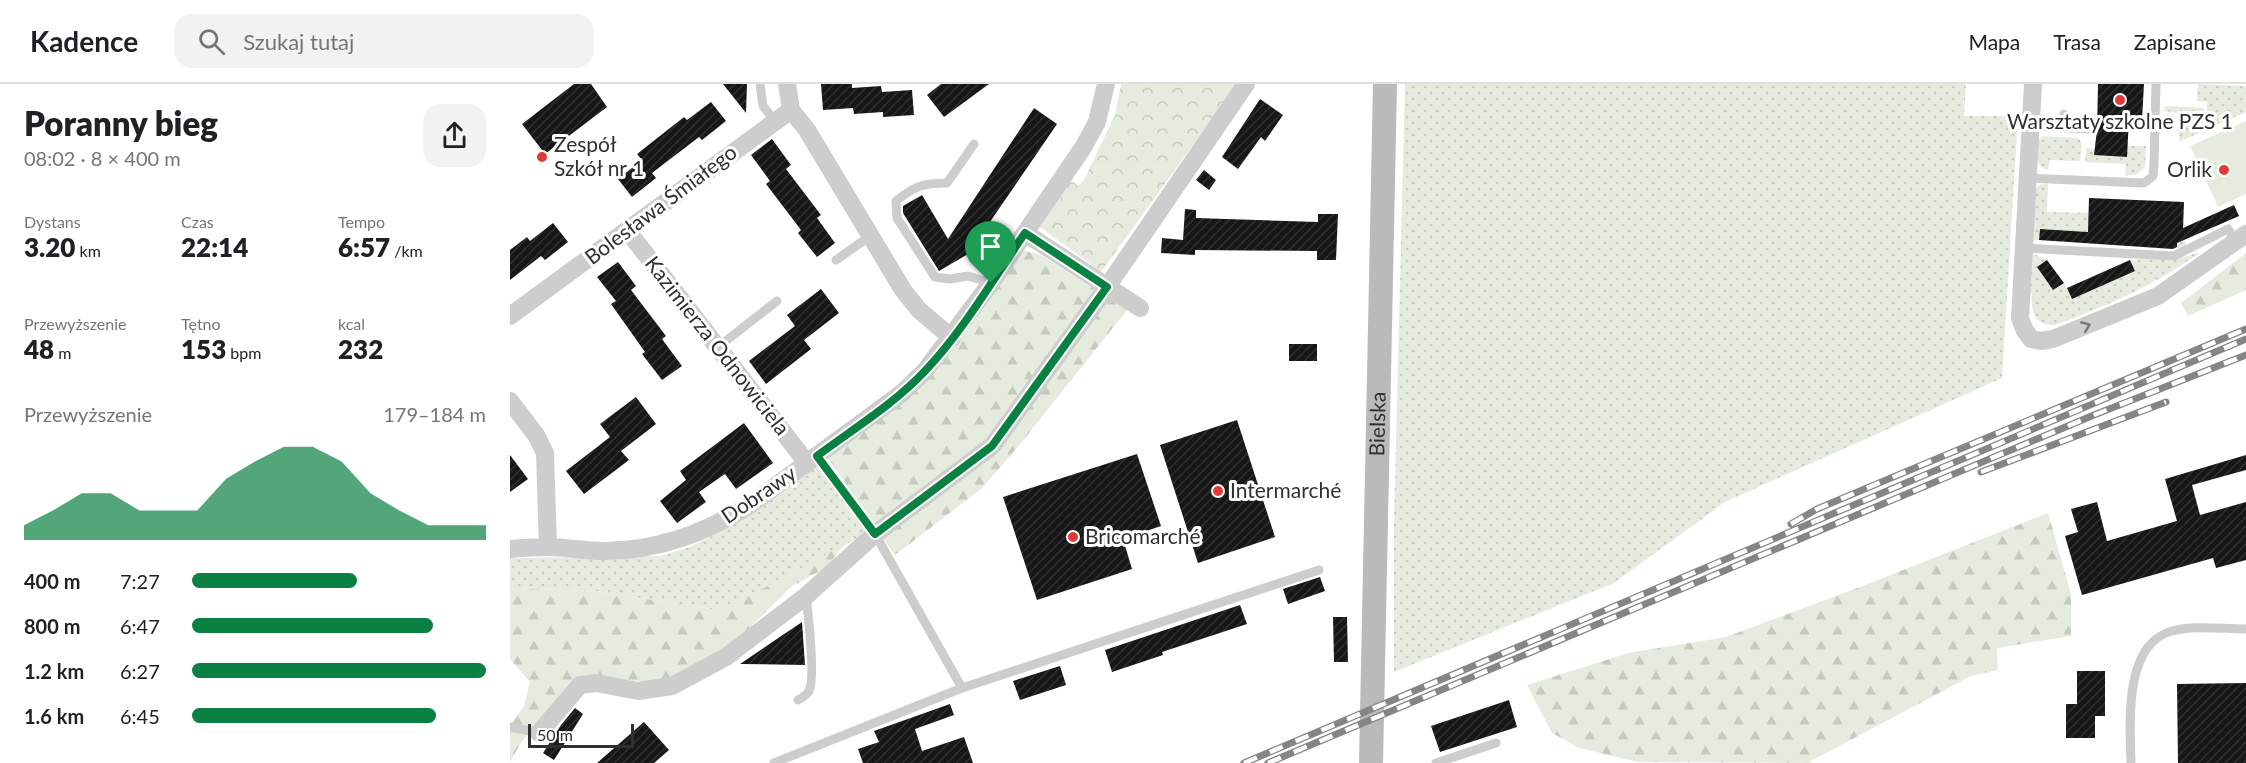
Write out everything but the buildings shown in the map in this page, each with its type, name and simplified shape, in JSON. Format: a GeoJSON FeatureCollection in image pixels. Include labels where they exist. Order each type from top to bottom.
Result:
{"type":"FeatureCollection","features":[{"type":"Feature","properties":{"kind":"main road","name":"Bielska"},"geometry":{"type":"LineString","coordinates":[[1371,763],[1385,84]]}},
{"type":"Feature","properties":{"kind":"street"},"geometry":{"type":"LineString","coordinates":[[787,84],[791,110],[807,130],[903,290],[919,310],[952,338]]}},
{"type":"Feature","properties":{"kind":"street","name":"Dobrawy"},"geometry":{"type":"LineString","coordinates":[[510,549],[548,547],[601,551],[632,550],[681,539],[727,519],[902,393],[952,338],[1084,146],[1097,122],[1106,84]]}},
{"type":"Feature","properties":{"kind":"street"},"geometry":{"type":"LineString","coordinates":[[539,733],[580,685],[596,682],[638,691],[672,686],[726,657],[806,596],[875,534],[992,446],[1107,287],[1246,84]]}},
{"type":"Feature","properties":{"kind":"street"},"geometry":{"type":"LineString","coordinates":[[2033,84],[2020,318],[2031,339],[2042,341],[2053,339],[2158,296],[2241,237]]}},
{"type":"Feature","properties":{"kind":"street","name":"Bolesława Śmiałego"},"geometry":{"type":"LineString","coordinates":[[510,316],[791,110]]}},
{"type":"Feature","properties":{"kind":"street","name":"Kazimierza Odnowiciela"},"geometry":{"type":"LineString","coordinates":[[627,230],[718,347],[812,459]]}},
{"type":"Feature","properties":{"kind":"street"},"geometry":{"type":"LineString","coordinates":[[1025,233],[1140,308]]}},
{"type":"Feature","properties":{"kind":"street"},"geometry":{"type":"LineString","coordinates":[[510,401],[536,435],[545,453],[548,547]]}},
{"type":"Feature","properties":{"kind":"lane"},"geometry":{"type":"LineString","coordinates":[[760,84],[763,106],[775,121]]}},
{"type":"Feature","properties":{"kind":"lane"},"geometry":{"type":"LineString","coordinates":[[2027,177],[2144,183],[2153,176],[2156,84]]}},
{"type":"Feature","properties":{"kind":"lane"},"geometry":{"type":"LineString","coordinates":[[2061,128],[2064,114]]}},
{"type":"Feature","properties":{"kind":"lane"},"geometry":{"type":"LineString","coordinates":[[2030,126],[2090,129]]}},
{"type":"Feature","properties":{"kind":"lane"},"geometry":{"type":"LineString","coordinates":[[974,144],[947,183],[927,183],[912,188],[896,201],[897,218],[935,277],[950,279],[968,276],[991,283]]}},
{"type":"Feature","properties":{"kind":"lane"},"geometry":{"type":"LineString","coordinates":[[2023,248],[2174,256],[2228,229],[2241,237]]}},
{"type":"Feature","properties":{"kind":"lane"},"geometry":{"type":"LineString","coordinates":[[836,260],[870,236]]}},
{"type":"Feature","properties":{"kind":"lane"},"geometry":{"type":"LineString","coordinates":[[2198,244],[2209,260]]}},
{"type":"Feature","properties":{"kind":"lane"},"geometry":{"type":"LineString","coordinates":[[718,347],[777,301]]}},
{"type":"Feature","properties":{"kind":"lane"},"geometry":{"type":"LineString","coordinates":[[812,459],[875,534],[962,688]]}},
{"type":"Feature","properties":{"kind":"lane"},"geometry":{"type":"LineString","coordinates":[[774,763],[962,688],[1318,570]]}},
{"type":"Feature","properties":{"kind":"lane"},"geometry":{"type":"LineString","coordinates":[[798,700],[805,696],[812,682],[806,596]]}},
{"type":"Feature","properties":{"kind":"lane"},"geometry":{"type":"LineString","coordinates":[[2131,763],[2129,717],[2136,670],[2150,644],[2170,632],[2184,629],[2246,629]]}},
{"type":"Feature","properties":{"kind":"lane"},"geometry":{"type":"LineString","coordinates":[[510,728],[539,733]]}},
{"type":"Feature","properties":{"kind":"lane"},"geometry":{"type":"LineString","coordinates":[[1436,763],[1496,743]]}},
{"type":"Feature","properties":{"kind":"green space"},"geometry":{"type":"Polygon","coordinates":[[[1121,84],[1237,84],[1101,272],[1040,227],[1071,180],[1078,186],[1084,180],[1115,115],[1121,84]]]}},
{"type":"Feature","properties":{"kind":"green space"},"geometry":{"type":"Polygon","coordinates":[[[1405,84],[1966,84],[1964,116],[2018,116],[2002,378],[1725,502],[1614,583],[1394,672],[1394,521],[1405,84]]]}},
{"type":"Feature","properties":{"kind":"green space"},"geometry":{"type":"Polygon","coordinates":[[[2198,84],[2246,86],[2246,112],[2206,130],[2207,102],[2197,101],[2198,84]]]}},
{"type":"Feature","properties":{"kind":"green space"},"geometry":{"type":"Polygon","coordinates":[[[2165,106],[2204,108],[2203,131],[2179,142],[2180,113],[2164,111],[2165,106]]]}},
{"type":"Feature","properties":{"kind":"green space","name":"Orlik"},"geometry":{"type":"Polygon","coordinates":[[[2246,121],[2246,194],[2218,207],[2190,146],[2246,121]]]}},
{"type":"Feature","properties":{"kind":"green space"},"geometry":{"type":"Polygon","coordinates":[[[2043,136],[2078,138],[2082,143],[2080,161],[2050,160],[2048,170],[2042,168],[2036,160],[2037,141],[2043,136]]]}},
{"type":"Feature","properties":{"kind":"green space"},"geometry":{"type":"Polygon","coordinates":[[[2127,146],[2146,146],[2145,167],[2137,174],[2125,176],[2126,164],[2085,162],[2086,148],[2094,149],[2094,155],[2126,157],[2127,146]]]}},
{"type":"Feature","properties":{"kind":"green space"},"geometry":{"type":"Polygon","coordinates":[[[2048,184],[2047,212],[2089,213],[2089,217],[2183,222],[2186,226],[2180,229],[2186,245],[2177,249],[2177,237],[2040,229],[2039,240],[2031,241],[2034,191],[2039,185],[2048,184]]]}},
{"type":"Feature","properties":{"kind":"green space"},"geometry":{"type":"Polygon","coordinates":[[[1022,250],[1041,255],[1127,310],[1017,448],[981,489],[895,555],[828,458],[936,372],[1022,250]]]}},
{"type":"Feature","properties":{"kind":"green space"},"geometry":{"type":"Polygon","coordinates":[[[2201,252],[2130,294],[2054,325],[2042,322],[2033,311],[2032,293],[2029,293],[2032,253],[2047,260],[2037,267],[2053,290],[2064,283],[2072,299],[2135,271],[2131,260],[2179,258],[2201,252]]]}},
{"type":"Feature","properties":{"kind":"green space"},"geometry":{"type":"Polygon","coordinates":[[[2246,253],[2246,290],[2188,316],[2181,303],[2246,253]]]}},
{"type":"Feature","properties":{"kind":"green space"},"geometry":{"type":"Polygon","coordinates":[[[816,465],[869,532],[718,610],[595,591],[510,588],[510,558],[660,556],[690,547],[737,522],[816,465]]]}},
{"type":"Feature","properties":{"kind":"green space"},"geometry":{"type":"Polygon","coordinates":[[[2048,513],[2071,594],[2071,636],[1997,648],[1998,670],[1971,676],[1810,763],[1638,762],[1579,748],[1552,733],[1527,685],[1628,653],[1726,637],[2048,513]]]}},
{"type":"Feature","properties":{"kind":"green space"},"geometry":{"type":"Polygon","coordinates":[[[845,544],[826,568],[792,586],[729,648],[665,682],[610,680],[562,697],[522,741],[510,762],[510,725],[524,706],[530,682],[510,659],[510,588],[595,591],[718,610],[776,582],[845,544]]]}},
{"type":"Feature","properties":{"kind":"railway"},"geometry":{"type":"LineString","coordinates":[[1791,524],[1817,509],[2246,329]]}},
{"type":"Feature","properties":{"kind":"railway"},"geometry":{"type":"LineString","coordinates":[[1244,763],[2246,339]]}},
{"type":"Feature","properties":{"kind":"railway"},"geometry":{"type":"LineString","coordinates":[[1268,763],[2094,415],[2246,355]]}},
{"type":"Feature","properties":{"kind":"railway"},"geometry":{"type":"LineString","coordinates":[[1981,472],[2166,402]]}},
{"type":"Feature","properties":{"kind":"place","name":"Warsztaty szkolne PZS 1"},"geometry":{"type":"Point","coordinates":[2120,100]}},
{"type":"Feature","properties":{"kind":"place","name":"Zespół Szkół nr 1"},"geometry":{"type":"Point","coordinates":[542,157]}},
{"type":"Feature","properties":{"kind":"place","name":"Orlik"},"geometry":{"type":"Point","coordinates":[2224,170]}},
{"type":"Feature","properties":{"kind":"place","name":"Intermarché"},"geometry":{"type":"Point","coordinates":[1218,491]}},
{"type":"Feature","properties":{"kind":"place","name":"Bricomarché"},"geometry":{"type":"Point","coordinates":[1073,537]}},
{"type":"Feature","properties":{"kind":"route"},"geometry":{"type":"LineString","coordinates":[[1025,233],[1107,287],[992,446],[875,534],[817,456],[902,393],[952,338],[991,283],[1025,233]]}}]}
